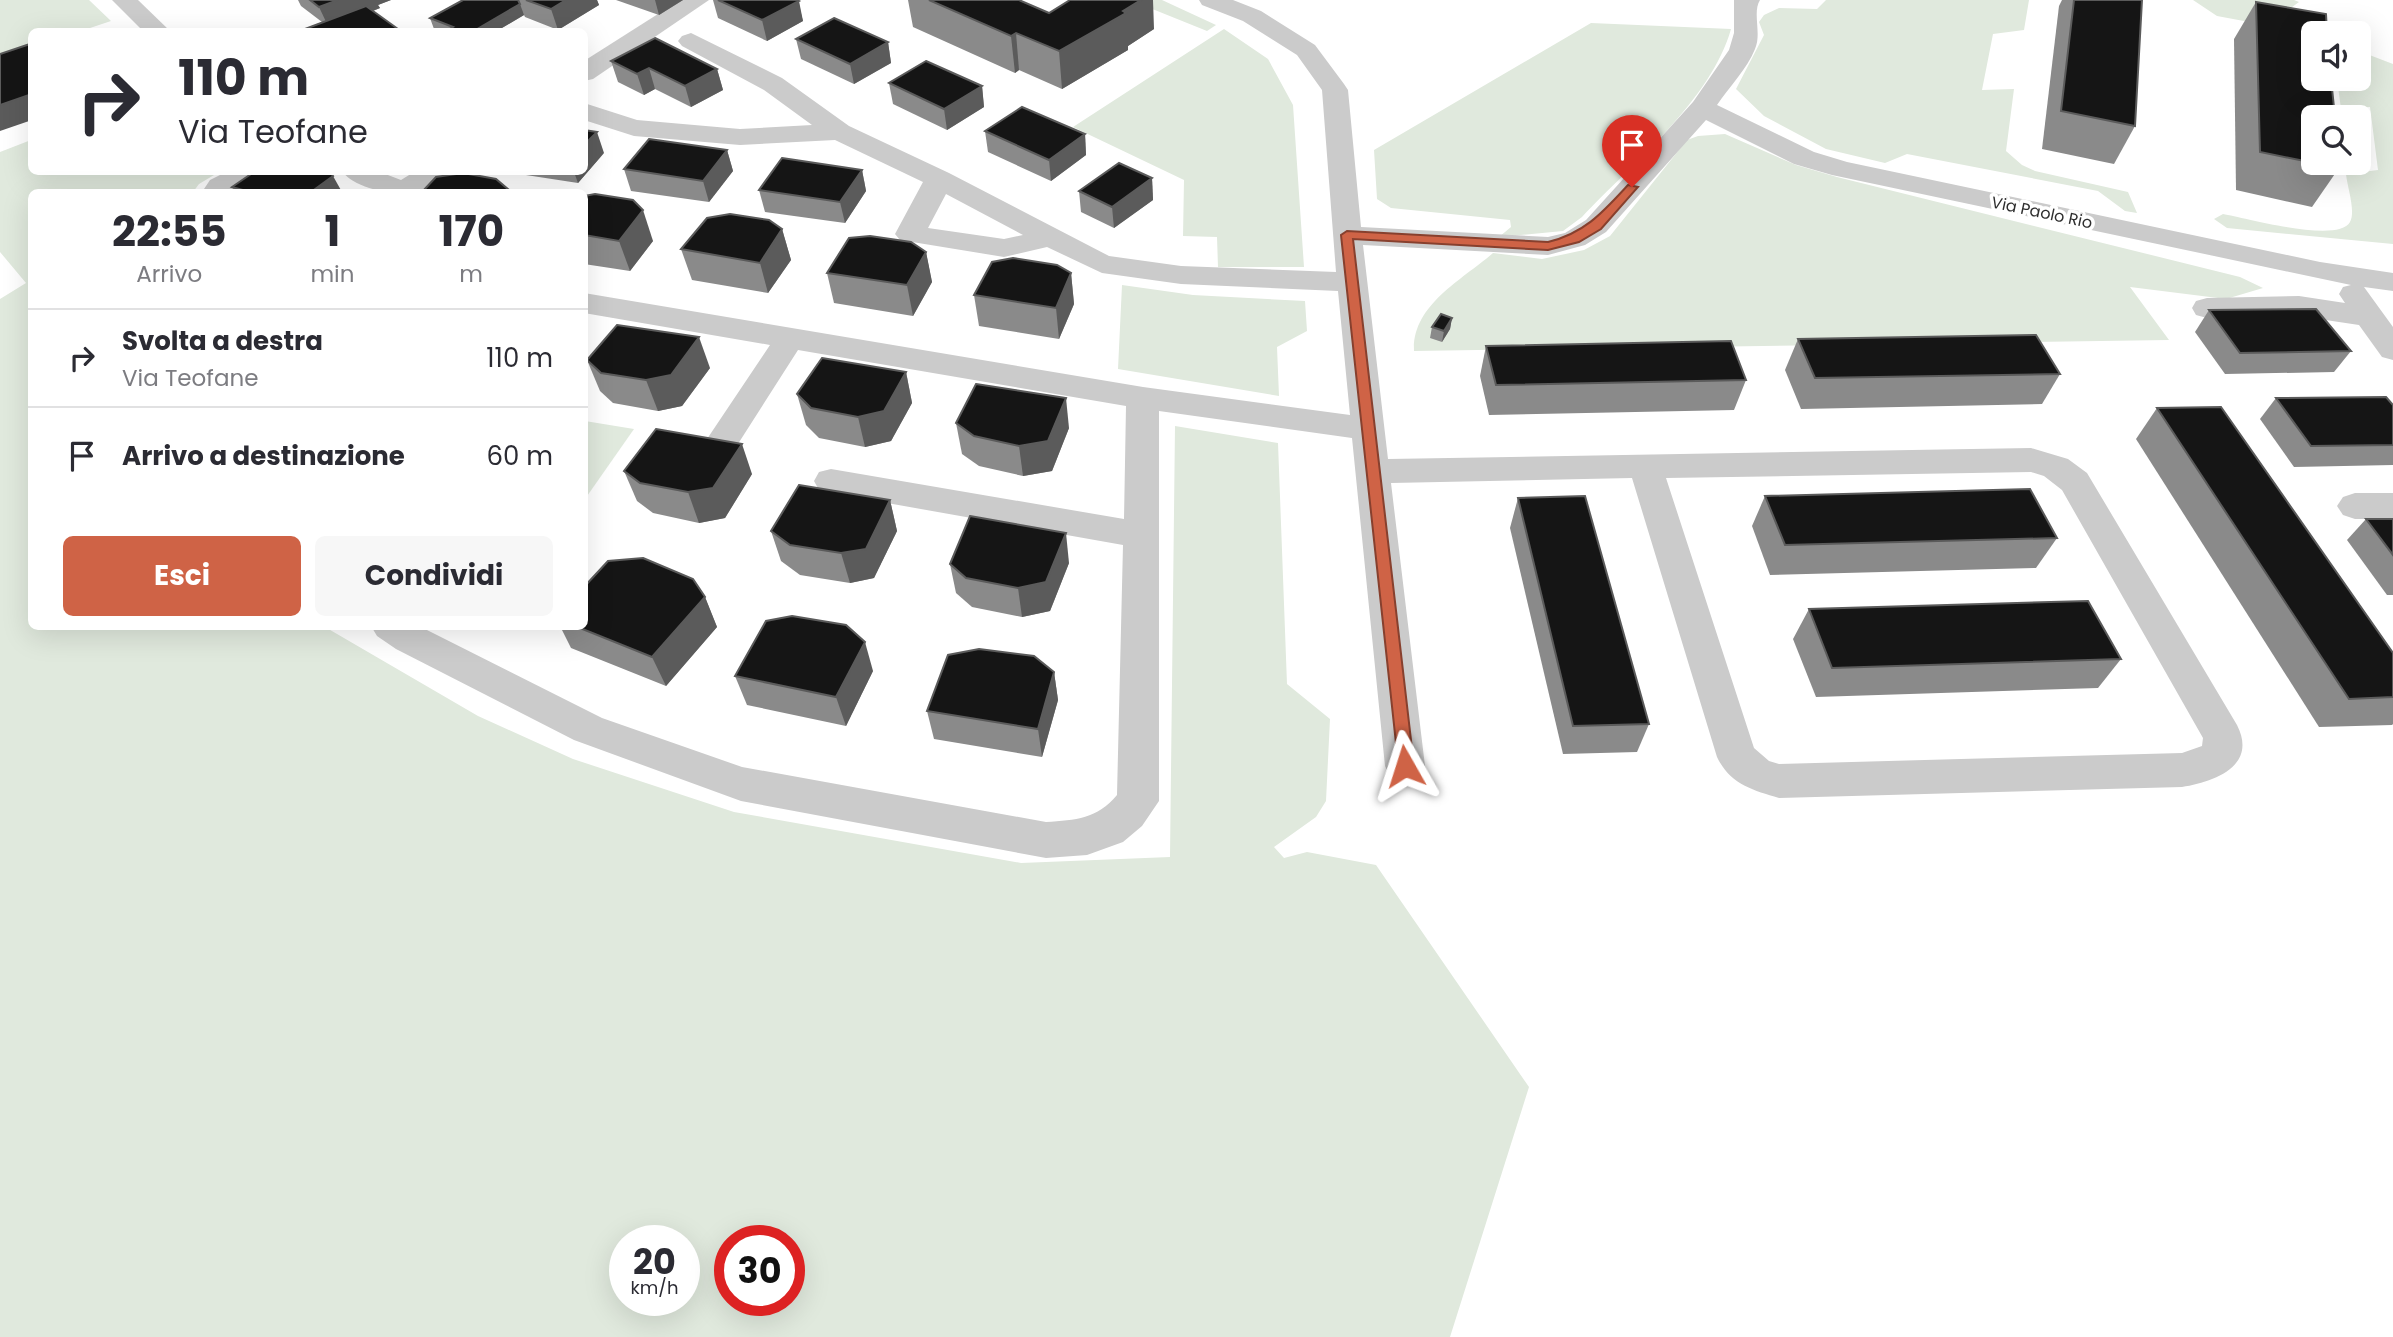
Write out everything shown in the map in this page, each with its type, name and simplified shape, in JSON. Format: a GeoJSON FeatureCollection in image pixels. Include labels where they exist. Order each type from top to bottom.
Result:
{"type":"FeatureCollection","features":[{"type":"Feature","properties":{"kind":"street"},"geometry":{"type":"LineString","coordinates":[[124,0],[155,28]]}},
{"type":"Feature","properties":{"kind":"street"},"geometry":{"type":"LineString","coordinates":[[588,70],[697,0]]}},
{"type":"Feature","properties":{"kind":"street"},"geometry":{"type":"LineString","coordinates":[[1211,0],[1252,16],[1306,50],[1335,90],[1347,235],[1405,766]]}},
{"type":"Feature","properties":{"kind":"street"},"geometry":{"type":"LineString","coordinates":[[1347,235],[1548,246],[1575,239],[1596,226],[1702,108],[1742,50],[1747,33],[1745,2],[1748,0]]}},
{"type":"Feature","properties":{"kind":"street"},"geometry":{"type":"LineString","coordinates":[[691,41],[774,84],[839,132],[939,179],[1102,264],[1137,271],[1352,282]]}},
{"type":"Feature","properties":{"kind":"street","name":"Via Paolo Rio"},"geometry":{"type":"LineString","coordinates":[[1702,108],[1804,158],[1842,169],[2341,274],[2393,282]]}},
{"type":"Feature","properties":{"kind":"street"},"geometry":{"type":"LineString","coordinates":[[588,112],[634,128],[740,137],[839,132]]}},
{"type":"Feature","properties":{"kind":"street"},"geometry":{"type":"LineString","coordinates":[[218,189],[240,175]]}},
{"type":"Feature","properties":{"kind":"street"},"geometry":{"type":"LineString","coordinates":[[364,175],[397,189]]}},
{"type":"Feature","properties":{"kind":"street"},"geometry":{"type":"LineString","coordinates":[[405,189],[428,175]]}},
{"type":"Feature","properties":{"kind":"street"},"geometry":{"type":"LineString","coordinates":[[939,179],[910,233],[1004,248],[1053,237]]}},
{"type":"Feature","properties":{"kind":"street"},"geometry":{"type":"LineString","coordinates":[[2341,274],[2393,350]]}},
{"type":"Feature","properties":{"kind":"street"},"geometry":{"type":"LineString","coordinates":[[588,304],[1143,398],[1368,429]]}},
{"type":"Feature","properties":{"kind":"street"},"geometry":{"type":"LineString","coordinates":[[2207,308],[2299,306],[2368,316]]}},
{"type":"Feature","properties":{"kind":"street"},"geometry":{"type":"LineString","coordinates":[[724,439],[790,338]]}},
{"type":"Feature","properties":{"kind":"street"},"geometry":{"type":"LineString","coordinates":[[396,630],[588,729],[741,784],[1046,840],[1086,839],[1120,824],[1138,801],[1143,398]]}},
{"type":"Feature","properties":{"kind":"street"},"geometry":{"type":"LineString","coordinates":[[1373,471],[1645,466],[2031,460],[2056,467],[2075,482],[2223,737],[2221,753],[2206,766],[2182,770],[1779,781],[1756,774],[1737,757],[1645,466]]}},
{"type":"Feature","properties":{"kind":"street"},"geometry":{"type":"LineString","coordinates":[[831,481],[1141,535]]}},
{"type":"Feature","properties":{"kind":"street"},"geometry":{"type":"LineString","coordinates":[[2355,506],[2393,506]]}},
{"type":"Feature","properties":{"kind":"shaded area"},"geometry":{"type":"Polygon","coordinates":[[[0,0],[89,0],[111,21],[90,28],[28,28],[28,50],[0,60],[0,0]]]}},
{"type":"Feature","properties":{"kind":"shaded area"},"geometry":{"type":"Polygon","coordinates":[[[1130,0],[1162,0],[1216,25],[1207,31],[1130,0]]]}},
{"type":"Feature","properties":{"kind":"shaded area"},"geometry":{"type":"Polygon","coordinates":[[[1826,0],[2029,0],[2024,30],[1993,34],[1982,90],[2014,89],[2006,151],[2022,165],[2035,171],[2128,192],[2137,213],[2125,211],[2098,191],[1907,154],[1885,163],[1826,149],[1764,116],[1736,89],[1764,35],[1759,22],[1764,15],[1779,8],[1817,9],[1826,0]]]}},
{"type":"Feature","properties":{"kind":"shaded area"},"geometry":{"type":"Polygon","coordinates":[[[2193,0],[2299,2],[2276,19],[2292,30],[2217,16],[2193,0]]]}},
{"type":"Feature","properties":{"kind":"shaded area"},"geometry":{"type":"Polygon","coordinates":[[[1591,23],[1731,29],[1721,55],[1688,106],[1668,130],[1582,217],[1563,231],[1499,237],[1511,227],[1510,220],[1391,208],[1377,199],[1374,150],[1591,23]]]}},
{"type":"Feature","properties":{"kind":"shaded area"},"geometry":{"type":"Polygon","coordinates":[[[1224,29],[1268,59],[1293,105],[1304,267],[1218,267],[1217,237],[1183,236],[1184,180],[1073,127],[1224,29]]]}},
{"type":"Feature","properties":{"kind":"shaded area"},"geometry":{"type":"Polygon","coordinates":[[[2371,56],[2393,64],[2393,244],[2227,228],[2214,219],[2223,214],[2291,228],[2328,231],[2342,228],[2350,222],[2352,205],[2346,175],[2371,175],[2371,171],[2378,170],[2371,105],[2340,105],[2339,91],[2371,91],[2371,56]]]}},
{"type":"Feature","properties":{"kind":"shaded area"},"geometry":{"type":"Polygon","coordinates":[[[1725,134],[1796,165],[1837,177],[2240,277],[2263,288],[2226,299],[2130,287],[2169,340],[1414,351],[1421,320],[1430,307],[1493,253],[1542,259],[1584,250],[1610,236],[1687,140],[1698,136],[1725,134]]]}},
{"type":"Feature","properties":{"kind":"shaded area"},"geometry":{"type":"Polygon","coordinates":[[[28,141],[28,175],[214,175],[195,189],[28,189],[28,630],[330,630],[478,716],[573,759],[734,812],[1021,863],[1170,857],[1175,426],[1278,443],[1287,684],[1330,719],[1326,801],[1316,817],[1274,847],[1284,858],[1307,852],[1376,865],[1529,1087],[1450,1337],[0,1337],[0,299],[26,283],[0,252],[0,152],[28,141]]]}},
{"type":"Feature","properties":{"kind":"shaded area"},"geometry":{"type":"Polygon","coordinates":[[[1122,285],[1193,295],[1305,301],[1307,331],[1277,347],[1279,396],[1118,369],[1122,285]]]}},
{"type":"Feature","properties":{"kind":"shaded area"},"geometry":{"type":"Polygon","coordinates":[[[588,422],[634,429],[588,495],[588,422]]]}},
{"type":"Feature","properties":{"kind":"building"},"geometry":{"type":"Polygon","coordinates":[[[310,0],[338,0],[319,7],[310,0]]]}},
{"type":"Feature","properties":{"kind":"building"},"geometry":{"type":"Polygon","coordinates":[[[463,0],[518,0],[520,4],[479,28],[451,28],[430,18],[463,0]]]}},
{"type":"Feature","properties":{"kind":"building"},"geometry":{"type":"Polygon","coordinates":[[[526,0],[566,0],[551,9],[526,0]]]}},
{"type":"Feature","properties":{"kind":"building"},"geometry":{"type":"Polygon","coordinates":[[[718,0],[797,0],[799,1],[762,20],[718,0]]]}},
{"type":"Feature","properties":{"kind":"building"},"geometry":{"type":"Polygon","coordinates":[[[929,0],[1019,0],[1049,13],[1070,0],[1141,0],[1123,11],[1126,13],[1059,51],[1016,33],[1011,36],[929,0]]]}},
{"type":"Feature","properties":{"kind":"building"},"geometry":{"type":"Polygon","coordinates":[[[2074,0],[2142,0],[2135,126],[2061,111],[2074,0]]]}},
{"type":"Feature","properties":{"kind":"building"},"geometry":{"type":"Polygon","coordinates":[[[2256,2],[2326,14],[2326,21],[2301,21],[2301,91],[2332,91],[2334,105],[2301,105],[2301,160],[2260,152],[2256,2]]]}},
{"type":"Feature","properties":{"kind":"building"},"geometry":{"type":"Polygon","coordinates":[[[366,6],[397,28],[308,28],[366,6]]]}},
{"type":"Feature","properties":{"kind":"building"},"geometry":{"type":"Polygon","coordinates":[[[834,18],[888,42],[850,64],[796,39],[834,18]]]}},
{"type":"Feature","properties":{"kind":"building"},"geometry":{"type":"Polygon","coordinates":[[[655,38],[717,69],[685,86],[649,68],[637,74],[611,61],[655,38]]]}},
{"type":"Feature","properties":{"kind":"building"},"geometry":{"type":"Polygon","coordinates":[[[28,45],[28,95],[0,105],[0,54],[28,45]]]}},
{"type":"Feature","properties":{"kind":"building"},"geometry":{"type":"Polygon","coordinates":[[[926,61],[982,86],[944,109],[889,83],[926,61]]]}},
{"type":"Feature","properties":{"kind":"building"},"geometry":{"type":"Polygon","coordinates":[[[1022,107],[1085,134],[1049,160],[985,131],[1022,107]]]}},
{"type":"Feature","properties":{"kind":"building"},"geometry":{"type":"Polygon","coordinates":[[[588,131],[597,132],[588,141],[588,131]]]}},
{"type":"Feature","properties":{"kind":"building"},"geometry":{"type":"Polygon","coordinates":[[[649,139],[727,150],[703,181],[624,169],[649,139]]]}},
{"type":"Feature","properties":{"kind":"building"},"geometry":{"type":"Polygon","coordinates":[[[782,158],[862,170],[840,202],[759,190],[782,158]]]}},
{"type":"Feature","properties":{"kind":"building"},"geometry":{"type":"Polygon","coordinates":[[[1119,163],[1152,178],[1112,207],[1079,191],[1119,163]]]}},
{"type":"Feature","properties":{"kind":"building"},"geometry":{"type":"Polygon","coordinates":[[[250,175],[333,176],[315,189],[232,187],[250,175]]]}},
{"type":"Feature","properties":{"kind":"building"},"geometry":{"type":"Polygon","coordinates":[[[474,175],[496,179],[508,189],[425,189],[436,177],[474,175]]]}},
{"type":"Feature","properties":{"kind":"building"},"geometry":{"type":"Polygon","coordinates":[[[588,195],[633,200],[643,210],[619,241],[588,236],[588,195]]]}},
{"type":"Feature","properties":{"kind":"building"},"geometry":{"type":"Polygon","coordinates":[[[730,214],[769,220],[782,229],[760,263],[681,249],[707,218],[730,214]]]}},
{"type":"Feature","properties":{"kind":"building"},"geometry":{"type":"Polygon","coordinates":[[[870,236],[911,242],[926,252],[907,285],[827,273],[849,238],[870,236]]]}},
{"type":"Feature","properties":{"kind":"building"},"geometry":{"type":"Polygon","coordinates":[[[1013,258],[1057,265],[1071,273],[1056,308],[974,295],[992,262],[1013,258]]]}},
{"type":"Feature","properties":{"kind":"building"},"geometry":{"type":"Polygon","coordinates":[[[2316,309],[2351,351],[2240,353],[2209,310],[2316,309]]]}},
{"type":"Feature","properties":{"kind":"building"},"geometry":{"type":"Polygon","coordinates":[[[1441,314],[1452,318],[1444,331],[1432,327],[1441,314]]]}},
{"type":"Feature","properties":{"kind":"building"},"geometry":{"type":"Polygon","coordinates":[[[617,325],[699,337],[671,375],[646,380],[601,373],[588,359],[617,325]]]}},
{"type":"Feature","properties":{"kind":"building"},"geometry":{"type":"Polygon","coordinates":[[[2036,335],[2060,374],[1815,378],[1798,339],[2036,335]]]}},
{"type":"Feature","properties":{"kind":"building"},"geometry":{"type":"Polygon","coordinates":[[[1731,341],[1746,380],[1496,385],[1486,346],[1731,341]]]}},
{"type":"Feature","properties":{"kind":"building"},"geometry":{"type":"Polygon","coordinates":[[[822,358],[906,372],[884,411],[858,417],[811,408],[797,394],[822,358]]]}},
{"type":"Feature","properties":{"kind":"building"},"geometry":{"type":"Polygon","coordinates":[[[976,384],[1066,398],[1048,441],[1019,446],[974,436],[956,423],[976,384]]]}},
{"type":"Feature","properties":{"kind":"building"},"geometry":{"type":"Polygon","coordinates":[[[2386,397],[2393,405],[2393,445],[2311,446],[2276,398],[2386,397]]]}},
{"type":"Feature","properties":{"kind":"building"},"geometry":{"type":"Polygon","coordinates":[[[2221,407],[2393,653],[2393,697],[2349,699],[2157,408],[2221,407]]]}},
{"type":"Feature","properties":{"kind":"building"},"geometry":{"type":"Polygon","coordinates":[[[656,429],[742,444],[713,488],[688,492],[640,483],[624,471],[656,429]]]}},
{"type":"Feature","properties":{"kind":"building"},"geometry":{"type":"Polygon","coordinates":[[[799,485],[890,500],[866,549],[841,553],[790,545],[771,531],[799,485]]]}},
{"type":"Feature","properties":{"kind":"building"},"geometry":{"type":"Polygon","coordinates":[[[2030,489],[2057,538],[1785,545],[1765,496],[2030,489]]]}},
{"type":"Feature","properties":{"kind":"building"},"geometry":{"type":"Polygon","coordinates":[[[1585,496],[1649,724],[1573,726],[1518,498],[1585,496]]]}},
{"type":"Feature","properties":{"kind":"building"},"geometry":{"type":"Polygon","coordinates":[[[970,516],[1066,533],[1046,582],[1018,588],[966,578],[950,564],[970,516]]]}},
{"type":"Feature","properties":{"kind":"building"},"geometry":{"type":"Polygon","coordinates":[[[2366,519],[2393,519],[2393,555],[2366,519]]]}},
{"type":"Feature","properties":{"kind":"building"},"geometry":{"type":"Polygon","coordinates":[[[643,558],[693,579],[705,597],[652,657],[585,630],[588,630],[588,583],[608,561],[643,558]]]}},
{"type":"Feature","properties":{"kind":"building"},"geometry":{"type":"Polygon","coordinates":[[[2088,601],[2121,659],[1832,668],[1809,609],[2088,601]]]}},
{"type":"Feature","properties":{"kind":"building"},"geometry":{"type":"Polygon","coordinates":[[[792,616],[846,625],[865,642],[836,697],[735,676],[766,621],[792,616]]]}},
{"type":"Feature","properties":{"kind":"building"},"geometry":{"type":"Polygon","coordinates":[[[979,649],[1034,656],[1054,672],[1038,729],[927,711],[948,655],[979,649]]]}},
{"type":"Feature","properties":{"kind":"route"},"geometry":{"type":"LineString","coordinates":[[1405,766],[1347,235],[1548,246],[1575,239],[1596,226],[1632,187]]}}]}
